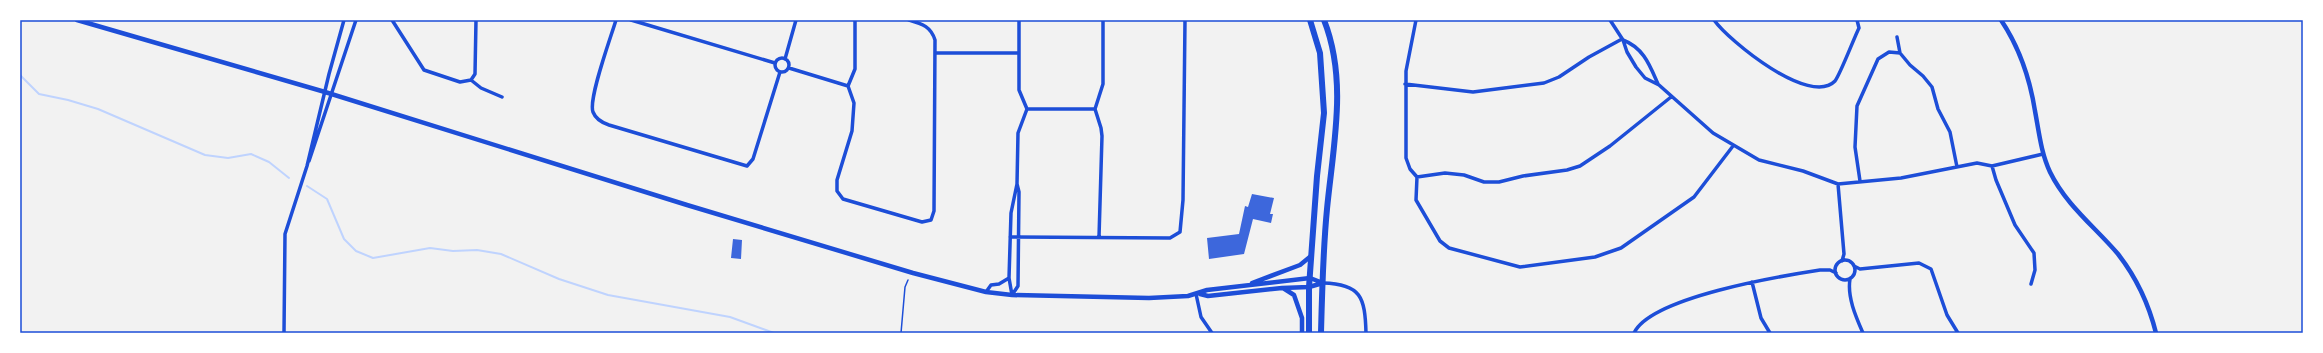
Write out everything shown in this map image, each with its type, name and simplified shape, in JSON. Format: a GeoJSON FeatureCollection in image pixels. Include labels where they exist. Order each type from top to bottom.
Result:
{"type":"FeatureCollection","features":[{"type":"Feature","properties":{"kind":"main road"},"geometry":{"type":"LineString","coordinates":[[1309,333],[1309,287],[1324,93],[1320,53],[1310,20]]}},
{"type":"Feature","properties":{"kind":"main road"},"geometry":{"type":"LineString","coordinates":[[1321,333],[1327,209],[1337,109],[1334,56],[1324,20]]}},
{"type":"Feature","properties":{"kind":"street"},"geometry":{"type":"LineString","coordinates":[[77,20],[332,94],[694,208],[913,273],[986,292],[1012,295],[1149,298],[1197,294],[1208,296],[1282,288],[1309,287],[1323,283]]}},
{"type":"Feature","properties":{"kind":"street"},"geometry":{"type":"LineString","coordinates":[[284,333],[284,234],[306,166],[324,92],[344,20]]}},
{"type":"Feature","properties":{"kind":"street"},"geometry":{"type":"LineString","coordinates":[[306,166],[314,150],[356,20]]}},
{"type":"Feature","properties":{"kind":"street"},"geometry":{"type":"LineString","coordinates":[[392,20],[424,70],[460,82],[471,80],[481,88],[502,97]]}},
{"type":"Feature","properties":{"kind":"street"},"geometry":{"type":"LineString","coordinates":[[471,80],[476,70],[476,20]]}},
{"type":"Feature","properties":{"kind":"street"},"geometry":{"type":"LineString","coordinates":[[616,20],[593,98],[593,113],[602,122],[610,125],[747,166],[753,160],[780,72]]}},
{"type":"Feature","properties":{"kind":"street"},"geometry":{"type":"LineString","coordinates":[[631,20],[775,63]]}},
{"type":"Feature","properties":{"kind":"street"},"geometry":{"type":"LineString","coordinates":[[785,59],[796,20]]}},
{"type":"Feature","properties":{"kind":"street"},"geometry":{"type":"LineString","coordinates":[[855,20],[855,69],[848,86],[854,103],[852,131],[837,180],[837,191],[843,198],[926,222],[931,220],[934,211],[935,53],[932,31],[924,24],[909,20]]}},
{"type":"Feature","properties":{"kind":"street"},"geometry":{"type":"LineString","coordinates":[[1012,295],[1009,278],[1010,237],[1016,184],[1018,133],[1027,109],[1019,90],[1019,20]]}},
{"type":"Feature","properties":{"kind":"street"},"geometry":{"type":"LineString","coordinates":[[1099,237],[1102,136],[1095,109],[1103,84],[1103,20]]}},
{"type":"Feature","properties":{"kind":"street"},"geometry":{"type":"LineString","coordinates":[[1010,237],[1170,238],[1177,235],[1182,228],[1185,20]]}},
{"type":"Feature","properties":{"kind":"street"},"geometry":{"type":"LineString","coordinates":[[1416,20],[1405,84],[1406,158],[1410,169],[1417,177],[1416,200],[1440,241],[1456,250],[1520,267],[1595,257],[1621,248],[1699,192],[1732,146]]}},
{"type":"Feature","properties":{"kind":"street"},"geometry":{"type":"LineString","coordinates":[[1610,20],[1623,40],[1627,52],[1636,68],[1645,78],[1659,85],[1713,133],[1732,146],[1759,160],[1803,171],[1838,184],[1901,178],[1977,163],[1992,166],[2043,154]]}},
{"type":"Feature","properties":{"kind":"street"},"geometry":{"type":"LineString","coordinates":[[1714,20],[1768,68],[1780,75],[1815,87],[1824,86],[1835,81],[1859,28],[1857,20]]}},
{"type":"Feature","properties":{"kind":"street"},"geometry":{"type":"LineString","coordinates":[[2001,20],[2012,38],[2026,71],[2043,154],[2059,188],[2079,214],[2118,254],[2134,277],[2147,306],[2156,333]]}},
{"type":"Feature","properties":{"kind":"street"},"geometry":{"type":"LineString","coordinates":[[1897,37],[1900,53],[1932,87],[1938,109],[1950,132],[1957,167]]}},
{"type":"Feature","properties":{"kind":"street"},"geometry":{"type":"LineString","coordinates":[[1405,84],[1477,92],[1544,83],[1559,77],[1589,57],[1623,40],[1635,45],[1649,63],[1659,85]]}},
{"type":"Feature","properties":{"kind":"street"},"geometry":{"type":"LineString","coordinates":[[1860,181],[1855,147],[1857,106],[1878,59],[1889,52],[1900,53]]}},
{"type":"Feature","properties":{"kind":"street"},"geometry":{"type":"LineString","coordinates":[[935,53],[1018,53]]}},
{"type":"Feature","properties":{"kind":"street"},"geometry":{"type":"LineString","coordinates":[[779,59],[785,59],[789,63],[787,72],[780,72],[776,69],[775,63],[779,59]]}},
{"type":"Feature","properties":{"kind":"street"},"geometry":{"type":"LineString","coordinates":[[789,68],[848,86]]}},
{"type":"Feature","properties":{"kind":"street"},"geometry":{"type":"LineString","coordinates":[[1417,177],[1445,173],[1464,176],[1484,182],[1499,182],[1523,176],[1567,170],[1580,166],[1610,146],[1671,97]]}},
{"type":"Feature","properties":{"kind":"street"},"geometry":{"type":"LineString","coordinates":[[1027,109],[1095,109]]}},
{"type":"Feature","properties":{"kind":"street"},"geometry":{"type":"LineString","coordinates":[[1992,166],[2014,225],[2034,253],[2035,270],[2032,284]]}},
{"type":"Feature","properties":{"kind":"street"},"geometry":{"type":"LineString","coordinates":[[1012,295],[1018,286],[1019,192],[1016,184]]}},
{"type":"Feature","properties":{"kind":"street"},"geometry":{"type":"LineString","coordinates":[[1634,333],[1638,325],[1651,317],[1686,301],[1725,287],[1820,270],[1830,270],[1836,267],[1842,261],[1844,254],[1838,184]]}},
{"type":"Feature","properties":{"kind":"street"},"geometry":{"type":"LineString","coordinates":[[1844,254],[1848,261],[1854,266],[1860,268],[1919,263],[1926,264],[1931,269],[1948,314],[1958,333]]}},
{"type":"Feature","properties":{"kind":"street"},"geometry":{"type":"LineString","coordinates":[[1248,284],[1265,276],[1300,265],[1312,255]]}},
{"type":"Feature","properties":{"kind":"street"},"geometry":{"type":"LineString","coordinates":[[1842,261],[1848,261]]}},
{"type":"Feature","properties":{"kind":"street"},"geometry":{"type":"LineString","coordinates":[[1854,266],[1855,272]]}},
{"type":"Feature","properties":{"kind":"street"},"geometry":{"type":"LineString","coordinates":[[1836,267],[1836,273]]}},
{"type":"Feature","properties":{"kind":"street"},"geometry":{"type":"LineString","coordinates":[[1849,287],[1850,279],[1860,268]]}},
{"type":"Feature","properties":{"kind":"street"},"geometry":{"type":"LineString","coordinates":[[1830,270],[1836,273],[1839,278],[1844,280],[1849,287],[1863,333]]}},
{"type":"Feature","properties":{"kind":"street"},"geometry":{"type":"LineString","coordinates":[[986,292],[991,285],[999,284],[1009,278]]}},
{"type":"Feature","properties":{"kind":"street"},"geometry":{"type":"LineString","coordinates":[[1197,294],[1207,290],[1248,284],[1310,278],[1323,283],[1343,284],[1358,292],[1364,304],[1366,333]]}},
{"type":"Feature","properties":{"kind":"street"},"geometry":{"type":"LineString","coordinates":[[1844,280],[1850,279]]}},
{"type":"Feature","properties":{"kind":"street"},"geometry":{"type":"LineString","coordinates":[[1752,282],[1761,318],[1770,333]]}},
{"type":"Feature","properties":{"kind":"street"},"geometry":{"type":"LineString","coordinates":[[1282,288],[1294,295],[1302,318],[1302,333]]}},
{"type":"Feature","properties":{"kind":"street"},"geometry":{"type":"LineString","coordinates":[[1197,294],[1201,317],[1212,333]]}},
{"type":"Feature","properties":{"kind":"path"},"geometry":{"type":"LineString","coordinates":[[901,333],[905,287],[908,280]]}},
{"type":"Feature","properties":{"kind":"building"},"geometry":{"type":"Polygon","coordinates":[[[1252,194],[1274,198],[1270,214],[1273,214],[1271,223],[1253,219],[1244,254],[1209,259],[1207,238],[1239,234],[1245,206],[1248,207],[1252,194]]]}},
{"type":"Feature","properties":{"kind":"building"},"geometry":{"type":"Polygon","coordinates":[[[733,239],[742,240],[741,259],[731,258],[733,239]]]}},
{"type":"Feature","properties":{"kind":"waterway"},"geometry":{"type":"LineString","coordinates":[[20,75],[39,94],[68,100],[98,109],[205,155],[228,158],[251,154],[269,162],[289,178]]}},
{"type":"Feature","properties":{"kind":"waterway"},"geometry":{"type":"LineString","coordinates":[[307,186],[327,199],[344,239],[356,251],[373,258],[430,248],[453,251],[477,250],[501,254],[559,279],[608,295],[730,317],[774,333]]}}]}
